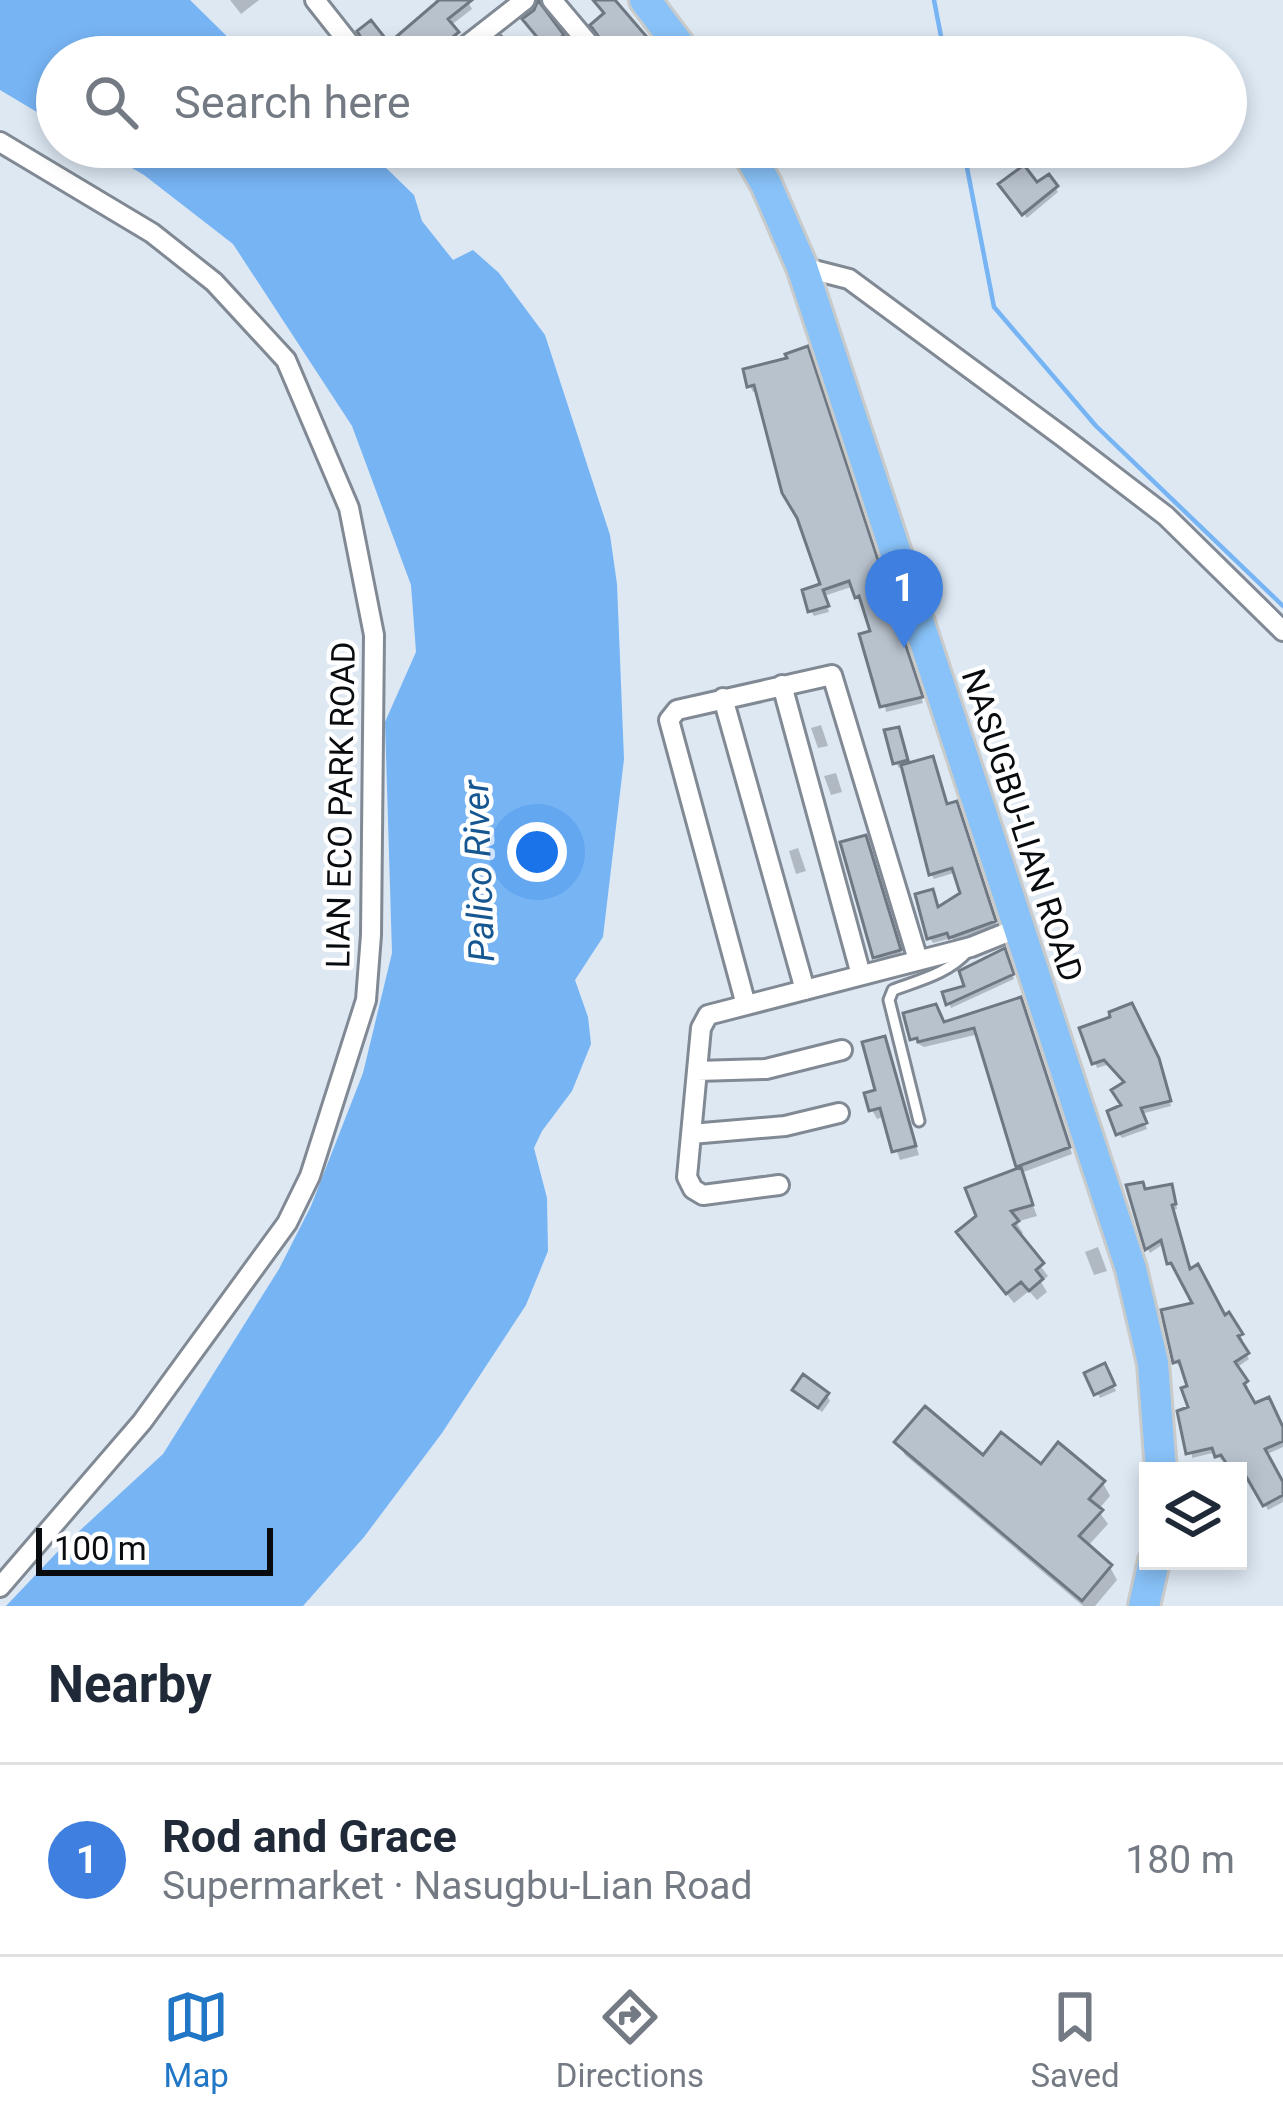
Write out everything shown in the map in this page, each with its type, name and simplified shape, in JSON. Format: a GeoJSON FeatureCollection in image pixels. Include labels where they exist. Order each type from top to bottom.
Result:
{"type":"FeatureCollection","features":[{"type":"Feature","properties":{"kind":"main road"},"geometry":{"type":"LineString","coordinates":[[645,0],[672,36]]}},
{"type":"Feature","properties":{"kind":"main road","name":"NASUGBU-LIAN ROAD"},"geometry":{"type":"LineString","coordinates":[[757,168],[802,267],[1131,1269],[1153,1363],[1160,1462]]}},
{"type":"Feature","properties":{"kind":"main road"},"geometry":{"type":"LineString","coordinates":[[1144,1606],[1152,1570]]}},
{"type":"Feature","properties":{"kind":"street"},"geometry":{"type":"LineString","coordinates":[[314,0],[343,36]]}},
{"type":"Feature","properties":{"kind":"street"},"geometry":{"type":"LineString","coordinates":[[479,36],[525,0]]}},
{"type":"Feature","properties":{"kind":"street"},"geometry":{"type":"LineString","coordinates":[[552,0],[582,36]]}},
{"type":"Feature","properties":{"kind":"street","name":"LIAN ECO PARK ROAD"},"geometry":{"type":"LineString","coordinates":[[0,142],[36,164]]}},
{"type":"Feature","properties":{"kind":"street","name":"LIAN ECO PARK ROAD"},"geometry":{"type":"LineString","coordinates":[[0,1587],[142,1422],[287,1223],[310,1176],[366,1000],[371,935],[374,635],[349,508],[286,360],[214,282],[152,233],[43,168]]}},
{"type":"Feature","properties":{"kind":"street"},"geometry":{"type":"LineString","coordinates":[[802,267],[849,279],[1063,437],[1166,516],[1283,631]]}},
{"type":"Feature","properties":{"kind":"street"},"geometry":{"type":"LineString","coordinates":[[746,1005],[669,720],[677,710],[832,675],[918,960]]}},
{"type":"Feature","properties":{"kind":"street"},"geometry":{"type":"LineString","coordinates":[[782,686],[862,975]]}},
{"type":"Feature","properties":{"kind":"street"},"geometry":{"type":"LineString","coordinates":[[723,698],[805,990]]}},
{"type":"Feature","properties":{"kind":"street"},"geometry":{"type":"LineString","coordinates":[[779,1185],[703,1195],[686,1177],[701,1028],[708,1015],[971,946],[1018,928]]}},
{"type":"Feature","properties":{"kind":"street"},"geometry":{"type":"LineString","coordinates":[[697,1071],[766,1069],[842,1050]]}},
{"type":"Feature","properties":{"kind":"street"},"geometry":{"type":"LineString","coordinates":[[691,1134],[784,1126],[839,1113]]}},
{"type":"Feature","properties":{"kind":"lane"},"geometry":{"type":"LineString","coordinates":[[919,1120],[889,1000],[892,990],[957,964],[971,946]]}},
{"type":"Feature","properties":{"kind":"water"},"geometry":{"type":"Polygon","coordinates":[[[0,0],[190,0],[227,36],[36,36],[36,111],[0,90],[0,0]]]}},
{"type":"Feature","properties":{"kind":"water","name":"Palico River"},"geometry":{"type":"Polygon","coordinates":[[[132,168],[386,168],[414,195],[422,221],[453,260],[473,250],[499,273],[545,335],[610,535],[617,584],[624,759],[603,937],[575,980],[588,1017],[591,1044],[572,1091],[534,1148],[547,1198],[548,1251],[526,1305],[442,1433],[364,1537],[303,1606],[6,1606],[163,1454],[279,1269],[311,1206],[363,1073],[392,953],[385,722],[416,652],[411,585],[352,426],[233,244],[132,168]]]}},
{"type":"Feature","properties":{"kind":"building"},"geometry":{"type":"Polygon","coordinates":[[[439,0],[472,0],[448,19],[459,32],[454,36],[397,36],[439,0]]]}},
{"type":"Feature","properties":{"kind":"building"},"geometry":{"type":"Polygon","coordinates":[[[538,0],[564,35],[536,36],[522,19],[538,0]]]}},
{"type":"Feature","properties":{"kind":"building"},"geometry":{"type":"Polygon","coordinates":[[[593,0],[615,0],[646,36],[598,36],[590,25],[604,13],[593,0]]]}},
{"type":"Feature","properties":{"kind":"building"},"geometry":{"type":"Polygon","coordinates":[[[371,20],[384,36],[360,36],[357,31],[371,20]]]}},
{"type":"Feature","properties":{"kind":"building"},"geometry":{"type":"Polygon","coordinates":[[[1026,168],[1037,182],[1049,174],[1058,186],[1022,215],[998,184],[1026,168]]]}},
{"type":"Feature","properties":{"kind":"building"},"geometry":{"type":"Polygon","coordinates":[[[808,346],[880,566],[874,568],[881,592],[893,623],[898,622],[923,697],[880,707],[859,634],[870,631],[849,581],[823,590],[829,606],[808,612],[802,590],[820,584],[797,518],[782,493],[754,385],[747,387],[743,369],[787,358],[785,354],[808,346]]]}},
{"type":"Feature","properties":{"kind":"building"},"geometry":{"type":"Polygon","coordinates":[[[899,727],[908,760],[893,764],[884,730],[899,727]]]}},
{"type":"Feature","properties":{"kind":"building"},"geometry":{"type":"Polygon","coordinates":[[[933,756],[947,804],[957,801],[996,921],[949,938],[947,933],[927,939],[915,894],[933,889],[938,907],[960,893],[952,868],[929,875],[901,765],[933,756]]]}},
{"type":"Feature","properties":{"kind":"building"},"geometry":{"type":"Polygon","coordinates":[[[866,835],[901,950],[873,958],[840,842],[866,835]]]}},
{"type":"Feature","properties":{"kind":"building"},"geometry":{"type":"Polygon","coordinates":[[[1005,948],[1014,974],[946,1005],[942,992],[964,986],[959,971],[1005,948]]]}},
{"type":"Feature","properties":{"kind":"building"},"geometry":{"type":"Polygon","coordinates":[[[1021,997],[1070,1147],[1016,1167],[974,1028],[918,1042],[917,1038],[910,1040],[903,1013],[936,1004],[944,1022],[1021,997]]]}},
{"type":"Feature","properties":{"kind":"building"},"geometry":{"type":"Polygon","coordinates":[[[1132,1003],[1159,1058],[1171,1101],[1141,1108],[1147,1123],[1116,1135],[1107,1111],[1121,1105],[1111,1090],[1124,1082],[1104,1060],[1092,1064],[1079,1028],[1132,1003]]]}},
{"type":"Feature","properties":{"kind":"building"},"geometry":{"type":"Polygon","coordinates":[[[885,1036],[916,1146],[892,1152],[880,1108],[869,1111],[864,1093],[875,1090],[862,1042],[885,1036]]]}},
{"type":"Feature","properties":{"kind":"building"},"geometry":{"type":"Polygon","coordinates":[[[1021,1167],[1033,1205],[1011,1211],[1019,1221],[1013,1225],[1044,1263],[1036,1270],[1043,1279],[1029,1291],[1021,1282],[1006,1294],[956,1232],[976,1216],[965,1188],[1021,1167]]]}},
{"type":"Feature","properties":{"kind":"building"},"geometry":{"type":"Polygon","coordinates":[[[1143,1182],[1145,1189],[1172,1184],[1176,1204],[1172,1205],[1190,1269],[1198,1264],[1225,1315],[1229,1312],[1243,1334],[1238,1336],[1249,1353],[1235,1362],[1248,1381],[1244,1384],[1255,1403],[1269,1397],[1283,1427],[1283,1441],[1265,1449],[1283,1482],[1283,1495],[1263,1506],[1247,1478],[1247,1462],[1225,1462],[1221,1455],[1215,1457],[1212,1448],[1186,1454],[1177,1411],[1188,1407],[1181,1388],[1187,1386],[1179,1361],[1173,1363],[1161,1310],[1192,1303],[1171,1263],[1167,1264],[1161,1240],[1145,1250],[1126,1185],[1143,1182]]]}},
{"type":"Feature","properties":{"kind":"building"},"geometry":{"type":"Polygon","coordinates":[[[1105,1363],[1115,1385],[1094,1395],[1084,1373],[1105,1363]]]}},
{"type":"Feature","properties":{"kind":"building"},"geometry":{"type":"Polygon","coordinates":[[[803,1374],[829,1393],[818,1408],[792,1390],[803,1374]]]}},
{"type":"Feature","properties":{"kind":"building"},"geometry":{"type":"Polygon","coordinates":[[[925,1406],[983,1455],[1001,1432],[1041,1464],[1058,1442],[1105,1481],[1089,1499],[1103,1510],[1079,1536],[1112,1565],[1082,1601],[894,1442],[925,1406]]]}},
{"type":"Feature","properties":{"kind":"waterway"},"geometry":{"type":"LineString","coordinates":[[934,0],[941,36]]}},
{"type":"Feature","properties":{"kind":"waterway"},"geometry":{"type":"LineString","coordinates":[[967,168],[994,307],[1096,426],[1283,606]]}},
{"type":"Feature","properties":{"kind":"place","name":"Rod and Grace"},"geometry":{"type":"Point","coordinates":[904,648]}}]}
